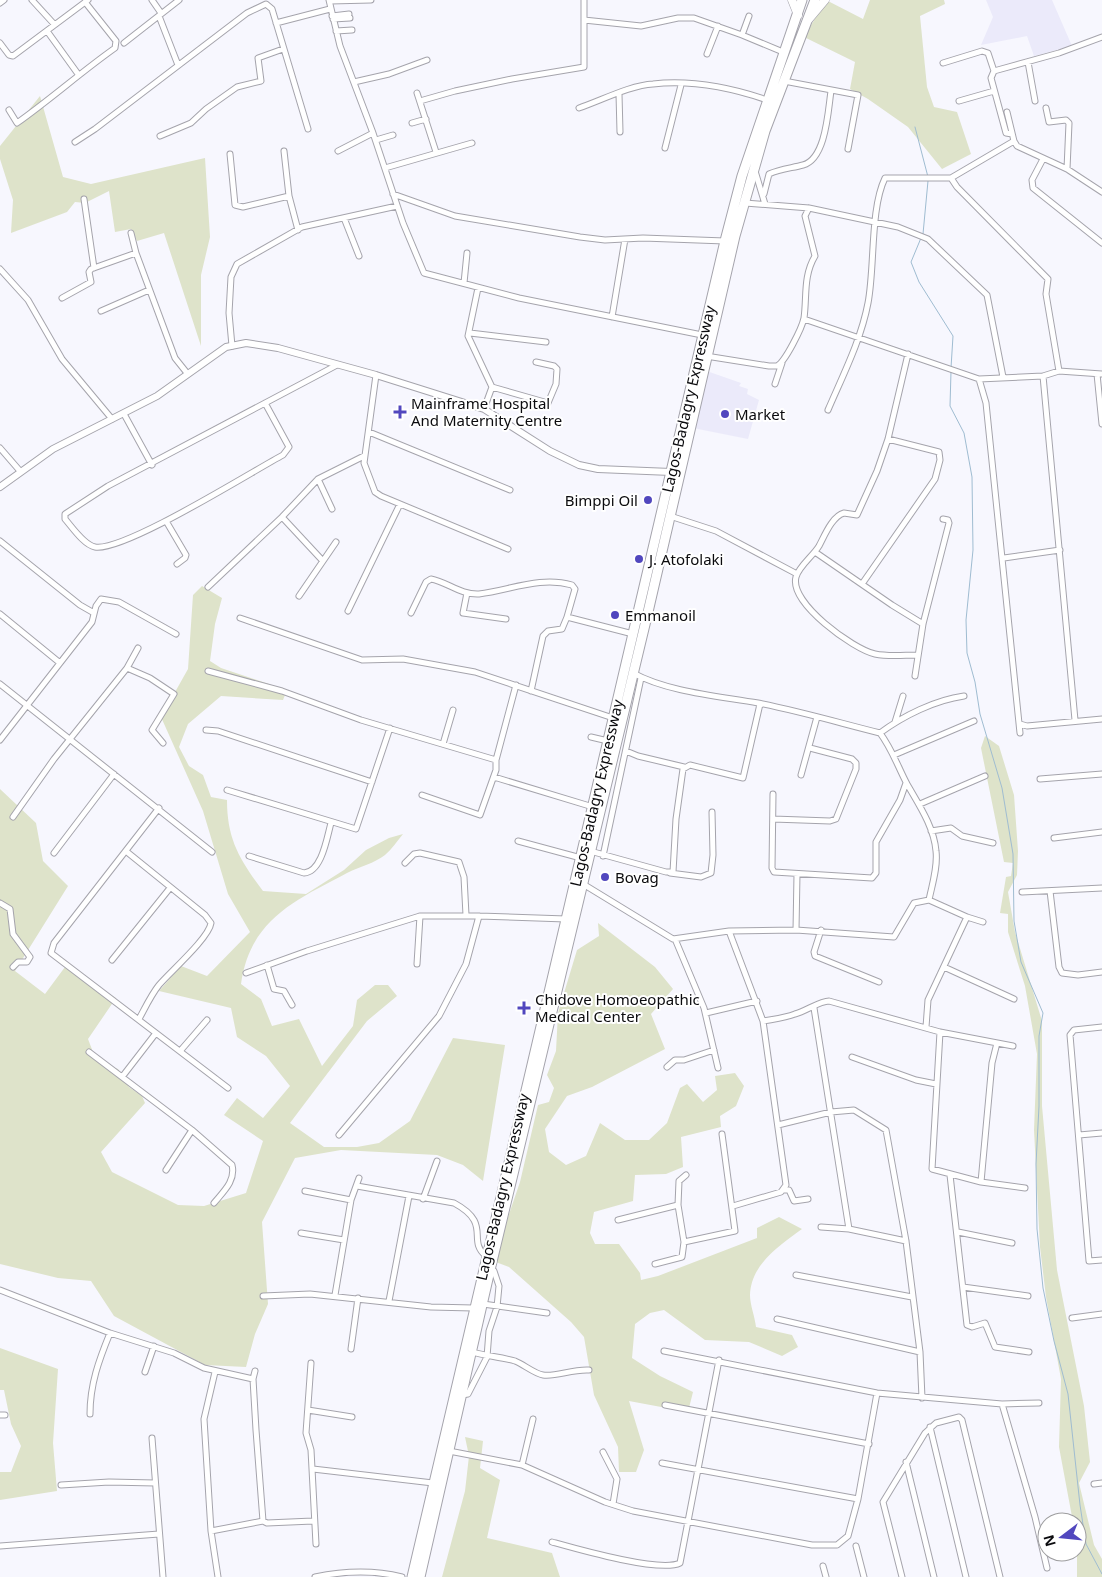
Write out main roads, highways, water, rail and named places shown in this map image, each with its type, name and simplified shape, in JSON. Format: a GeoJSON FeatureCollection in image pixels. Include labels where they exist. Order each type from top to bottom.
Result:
{"type":"FeatureCollection","features":[{"type":"Feature","properties":{"kind":"highway","name":"Lagos-Badagry Expressway"},"geometry":{"type":"LineString","coordinates":[[412,1577],[473,1308],[593,807],[632,673],[671,472],[725,240],[740,183],[802,0]]}},
{"type":"Feature","properties":{"kind":"highway","name":"Lagos-Badagry Expressway"},"geometry":{"type":"LineString","coordinates":[[420,1577],[490,1270],[590,851],[612,740],[614,718],[633,634],[644,610],[670,516],[706,356],[717,319],[754,168],[783,81],[814,0]]}},
{"type":"Feature","properties":{"kind":"highway"},"geometry":{"type":"LineString","coordinates":[[707,318],[717,319]]}},
{"type":"Feature","properties":{"kind":"main road"},"geometry":{"type":"LineString","coordinates":[[792,0],[798,15]]}},
{"type":"Feature","properties":{"kind":"main road","name":"Lagos-Badagry Expressway"},"geometry":{"type":"LineString","coordinates":[[803,26],[825,0]]}},
{"type":"Feature","properties":{"kind":"waterway"},"geometry":{"type":"LineString","coordinates":[[915,127],[928,177]]}},
{"type":"Feature","properties":{"kind":"waterway"},"geometry":{"type":"LineString","coordinates":[[923,234],[928,181]]}},
{"type":"Feature","properties":{"kind":"waterway"},"geometry":{"type":"LineString","coordinates":[[921,238],[911,262],[919,282],[953,336],[951,368]]}},
{"type":"Feature","properties":{"kind":"waterway"},"geometry":{"type":"LineString","coordinates":[[951,372],[950,406],[964,433],[972,477],[973,550],[966,620],[967,653],[975,682],[980,714],[1002,788],[1013,854],[1014,921],[1021,962],[1043,1013],[1039,1036],[1039,1106],[1036,1164],[1037,1229],[1043,1288],[1068,1394],[1086,1544],[1102,1574]]}},
{"type":"Feature","properties":{"kind":"place","name":"Mainframe Hospital And Maternity Centre"},"geometry":{"type":"Point","coordinates":[400,412]}},
{"type":"Feature","properties":{"kind":"place","name":"Market"},"geometry":{"type":"Point","coordinates":[725,414]}},
{"type":"Feature","properties":{"kind":"place","name":"Bimppi Oil"},"geometry":{"type":"Point","coordinates":[648,500]}},
{"type":"Feature","properties":{"kind":"place","name":"J. Atofolaki"},"geometry":{"type":"Point","coordinates":[639,559]}},
{"type":"Feature","properties":{"kind":"place","name":"Emmanoil"},"geometry":{"type":"Point","coordinates":[615,615]}},
{"type":"Feature","properties":{"kind":"place","name":"Bovag"},"geometry":{"type":"Point","coordinates":[605,877]}},
{"type":"Feature","properties":{"kind":"place","name":"Chidove Homoeopathic Medical Center"},"geometry":{"type":"Point","coordinates":[524,1008]}}]}
